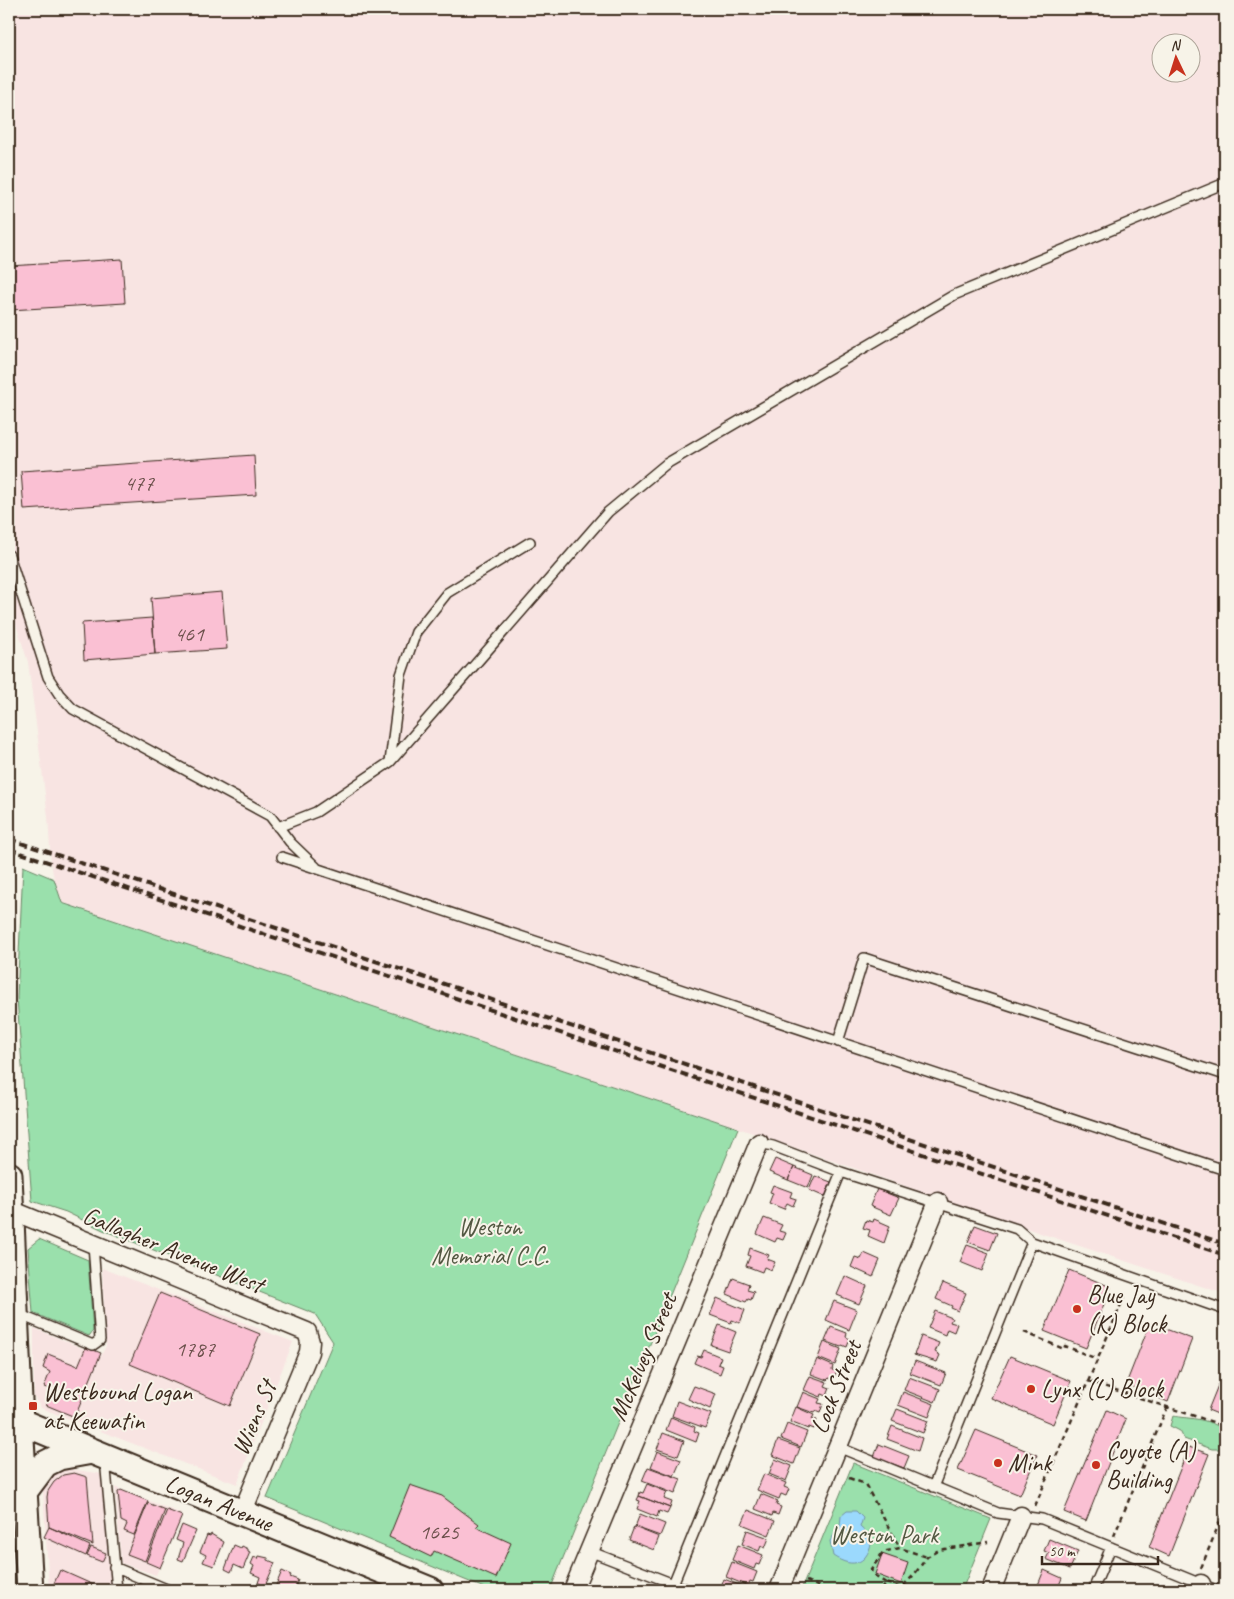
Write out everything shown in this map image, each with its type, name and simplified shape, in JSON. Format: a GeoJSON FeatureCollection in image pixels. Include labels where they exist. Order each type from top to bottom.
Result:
{"type":"FeatureCollection","features":[{"type":"Feature","properties":{"kind":"main road"},"geometry":{"type":"LineString","coordinates":[[9,1174],[16,1313],[14,1419],[24,1492],[30,1590]]}},
{"type":"Feature","properties":{"kind":"main road","name":"Logan Avenue"},"geometry":{"type":"LineString","coordinates":[[14,1419],[430,1590]]}},
{"type":"Feature","properties":{"kind":"main road"},"geometry":{"type":"LineString","coordinates":[[24,1492],[45,1464],[59,1457],[98,1454]]}},
{"type":"Feature","properties":{"kind":"street","name":"McKelvey Street"},"geometry":{"type":"LineString","coordinates":[[573,1590],[759,1143]]}},
{"type":"Feature","properties":{"kind":"street","name":"Lock Street"},"geometry":{"type":"LineString","coordinates":[[779,1590],[938,1202]]}},
{"type":"Feature","properties":{"kind":"street","name":"Gallagher Avenue West"},"geometry":{"type":"LineString","coordinates":[[11,1210],[307,1332],[310,1342]]}},
{"type":"Feature","properties":{"kind":"street","name":"Wiens St"},"geometry":{"type":"LineString","coordinates":[[242,1513],[308,1352],[310,1342]]}},
{"type":"Feature","properties":{"kind":"street"},"geometry":{"type":"LineString","coordinates":[[991,1590],[1026,1516]]}},
{"type":"Feature","properties":{"kind":"lane"},"geometry":{"type":"LineString","coordinates":[[278,827],[316,812],[390,762],[608,512],[666,464],[954,295],[1225,182]]}},
{"type":"Feature","properties":{"kind":"lane"},"geometry":{"type":"LineString","coordinates":[[390,762],[401,675],[416,632],[447,593],[530,542]]}},
{"type":"Feature","properties":{"kind":"lane"},"geometry":{"type":"LineString","coordinates":[[9,555],[48,677],[59,694],[73,709],[270,816],[290,842],[318,869]]}},
{"type":"Feature","properties":{"kind":"lane"},"geometry":{"type":"LineString","coordinates":[[282,857],[1225,1170]]}},
{"type":"Feature","properties":{"kind":"lane"},"geometry":{"type":"LineString","coordinates":[[838,1042],[864,958],[1225,1076]]}},
{"type":"Feature","properties":{"kind":"lane"},"geometry":{"type":"LineString","coordinates":[[759,1143],[773,1146],[841,1172],[1017,1229],[1032,1242],[1225,1310]]}},
{"type":"Feature","properties":{"kind":"lane"},"geometry":{"type":"LineString","coordinates":[[673,1584],[841,1172]]}},
{"type":"Feature","properties":{"kind":"lane"},"geometry":{"type":"LineString","coordinates":[[933,1487],[1032,1242]]}},
{"type":"Feature","properties":{"kind":"lane"},"geometry":{"type":"LineString","coordinates":[[16,1313],[92,1345],[100,1340],[93,1244]]}},
{"type":"Feature","properties":{"kind":"lane"},"geometry":{"type":"LineString","coordinates":[[838,1447],[998,1513],[1042,1519],[1203,1586]]}},
{"type":"Feature","properties":{"kind":"lane"},"geometry":{"type":"LineString","coordinates":[[98,1454],[117,1590]]}},
{"type":"Feature","properties":{"kind":"lane"},"geometry":{"type":"LineString","coordinates":[[1093,1590],[1110,1547]]}},
{"type":"Feature","properties":{"kind":"lane"},"geometry":{"type":"LineString","coordinates":[[589,1551],[689,1590]]}},
{"type":"Feature","properties":{"kind":"lane"},"geometry":{"type":"LineString","coordinates":[[114,1567],[169,1590]]}},
{"type":"Feature","properties":{"kind":"path"},"geometry":{"type":"LineString","coordinates":[[1026,1516],[1126,1295]]}},
{"type":"Feature","properties":{"kind":"path"},"geometry":{"type":"LineString","coordinates":[[1024,1332],[1064,1349],[1065,1346],[1098,1359]]}},
{"type":"Feature","properties":{"kind":"path"},"geometry":{"type":"LineString","coordinates":[[1088,1380],[1225,1426]]}},
{"type":"Feature","properties":{"kind":"path"},"geometry":{"type":"LineString","coordinates":[[1110,1547],[1167,1407]]}},
{"type":"Feature","properties":{"kind":"path"},"geometry":{"type":"LineString","coordinates":[[849,1478],[865,1484],[900,1548]]}},
{"type":"Feature","properties":{"kind":"path"},"geometry":{"type":"LineString","coordinates":[[1203,1586],[1225,1509]]}},
{"type":"Feature","properties":{"kind":"path"},"geometry":{"type":"LineString","coordinates":[[928,1557],[900,1548],[883,1552],[871,1570],[876,1577],[901,1588],[914,1576],[928,1557],[940,1550],[988,1542]]}},
{"type":"Feature","properties":{"kind":"path"},"geometry":{"type":"LineString","coordinates":[[806,1582],[827,1590]]}},
{"type":"Feature","properties":{"kind":"path"},"geometry":{"type":"LineString","coordinates":[[882,1590],[886,1583]]}},
{"type":"Feature","properties":{"kind":"shaded area"},"geometry":{"type":"Polygon","coordinates":[[[9,9],[1225,9],[1225,1294],[1046,1235],[738,1128],[62,903],[51,863],[48,817],[28,662],[9,602],[9,9]]]}},
{"type":"Feature","properties":{"kind":"shaded area"},"geometry":{"type":"Polygon","coordinates":[[[102,1268],[293,1342],[237,1484],[41,1408],[34,1397],[34,1328],[101,1356],[106,1346],[102,1268]]]}},
{"type":"Feature","properties":{"kind":"shaded area"},"geometry":{"type":"Polygon","coordinates":[[[70,1469],[102,1474],[111,1590],[49,1590],[43,1489],[51,1477],[61,1471],[70,1469]]]}},
{"type":"Feature","properties":{"kind":"shaded area"},"geometry":{"type":"Polygon","coordinates":[[[115,1487],[182,1514],[156,1575],[121,1563],[115,1487]]]}},
{"type":"Feature","properties":{"kind":"green space","name":"Weston Memorial C.C."},"geometry":{"type":"Polygon","coordinates":[[[23,866],[54,879],[62,903],[738,1128],[550,1590],[489,1590],[267,1498],[333,1342],[315,1314],[103,1230],[66,1212],[32,1201],[17,998],[23,866]]]}},
{"type":"Feature","properties":{"kind":"green space"},"geometry":{"type":"Polygon","coordinates":[[[39,1239],[88,1260],[93,1331],[89,1336],[33,1313],[28,1248],[39,1239]]]}},
{"type":"Feature","properties":{"kind":"green space"},"geometry":{"type":"Polygon","coordinates":[[[1173,1416],[1200,1420],[1220,1427],[1225,1432],[1225,1449],[1212,1449],[1184,1439],[1180,1431],[1170,1426],[1173,1416]]]}},
{"type":"Feature","properties":{"kind":"green space","name":"Weston Park"},"geometry":{"type":"Polygon","coordinates":[[[853,1463],[991,1519],[962,1590],[801,1590],[853,1463]]]}},
{"type":"Feature","properties":{"kind":"water"},"geometry":{"type":"Polygon","coordinates":[[[847,1511],[856,1511],[863,1518],[860,1527],[872,1538],[868,1553],[859,1562],[854,1563],[848,1563],[833,1556],[830,1541],[840,1526],[841,1516],[847,1511]]]}},
{"type":"Feature","properties":{"kind":"building"},"geometry":{"type":"Polygon","coordinates":[[[122,259],[125,303],[10,310],[9,266],[122,259]]]}},
{"type":"Feature","properties":{"kind":"building"},"geometry":{"type":"Polygon","coordinates":[[[254,455],[256,495],[24,510],[21,471],[254,455]]]}},
{"type":"Feature","properties":{"kind":"building"},"geometry":{"type":"Polygon","coordinates":[[[222,592],[227,649],[155,654],[151,598],[222,592]]]}},
{"type":"Feature","properties":{"kind":"building"},"geometry":{"type":"Polygon","coordinates":[[[152,618],[155,654],[84,660],[82,623],[152,618]]]}},
{"type":"Feature","properties":{"kind":"building"},"geometry":{"type":"Polygon","coordinates":[[[775,1159],[794,1167],[788,1180],[769,1172],[775,1159]]]}},
{"type":"Feature","properties":{"kind":"building"},"geometry":{"type":"Polygon","coordinates":[[[794,1167],[813,1175],[808,1188],[788,1180],[794,1167]]]}},
{"type":"Feature","properties":{"kind":"building"},"geometry":{"type":"Polygon","coordinates":[[[815,1176],[831,1182],[825,1197],[809,1190],[815,1176]]]}},
{"type":"Feature","properties":{"kind":"building"},"geometry":{"type":"Polygon","coordinates":[[[773,1185],[792,1192],[790,1197],[796,1199],[793,1206],[787,1203],[784,1209],[769,1203],[773,1193],[770,1192],[773,1185]]]}},
{"type":"Feature","properties":{"kind":"building"},"geometry":{"type":"Polygon","coordinates":[[[877,1189],[899,1198],[891,1215],[870,1206],[877,1189]]]}},
{"type":"Feature","properties":{"kind":"building"},"geometry":{"type":"Polygon","coordinates":[[[764,1218],[782,1225],[779,1231],[786,1233],[783,1240],[777,1238],[775,1242],[757,1234],[764,1218]]]}},
{"type":"Feature","properties":{"kind":"building"},"geometry":{"type":"Polygon","coordinates":[[[874,1219],[890,1226],[884,1243],[868,1236],[870,1230],[863,1228],[866,1220],[873,1222],[874,1219]]]}},
{"type":"Feature","properties":{"kind":"building"},"geometry":{"type":"Polygon","coordinates":[[[975,1225],[997,1233],[990,1250],[968,1242],[975,1225]]]}},
{"type":"Feature","properties":{"kind":"building"},"geometry":{"type":"Polygon","coordinates":[[[967,1245],[989,1253],[982,1271],[960,1262],[967,1245]]]}},
{"type":"Feature","properties":{"kind":"building"},"geometry":{"type":"Polygon","coordinates":[[[750,1248],[769,1255],[767,1259],[775,1262],[771,1270],[764,1267],[762,1272],[746,1266],[750,1256],[748,1255],[750,1248]]]}},
{"type":"Feature","properties":{"kind":"building"},"geometry":{"type":"Polygon","coordinates":[[[864,1253],[880,1260],[873,1277],[851,1267],[855,1257],[861,1259],[864,1253]]]}},
{"type":"Feature","properties":{"kind":"building","name":"Blue Jay (K) Block"},"geometry":{"type":"Polygon","coordinates":[[[1069,1270],[1111,1287],[1086,1348],[1044,1331],[1069,1270]]]}},
{"type":"Feature","properties":{"kind":"building"},"geometry":{"type":"Polygon","coordinates":[[[845,1276],[867,1286],[859,1304],[837,1295],[845,1276]]]}},
{"type":"Feature","properties":{"kind":"building"},"geometry":{"type":"Polygon","coordinates":[[[733,1278],[749,1284],[747,1290],[754,1292],[751,1300],[748,1299],[746,1302],[727,1294],[733,1278]]]}},
{"type":"Feature","properties":{"kind":"building"},"geometry":{"type":"Polygon","coordinates":[[[943,1283],[966,1293],[958,1311],[951,1308],[952,1306],[936,1299],[943,1283]]]}},
{"type":"Feature","properties":{"kind":"building"},"geometry":{"type":"Polygon","coordinates":[[[160,1293],[260,1334],[230,1406],[130,1364],[160,1293]]]}},
{"type":"Feature","properties":{"kind":"building"},"geometry":{"type":"Polygon","coordinates":[[[717,1298],[745,1310],[740,1323],[732,1320],[731,1323],[710,1315],[717,1298]]]}},
{"type":"Feature","properties":{"kind":"building"},"geometry":{"type":"Polygon","coordinates":[[[834,1301],[857,1310],[849,1330],[826,1320],[834,1301]]]}},
{"type":"Feature","properties":{"kind":"building"},"geometry":{"type":"Polygon","coordinates":[[[935,1311],[952,1318],[950,1322],[957,1324],[954,1332],[947,1329],[945,1335],[928,1328],[935,1311]]]}},
{"type":"Feature","properties":{"kind":"building"},"geometry":{"type":"Polygon","coordinates":[[[1150,1323],[1192,1339],[1168,1402],[1126,1384],[1150,1323]]]}},
{"type":"Feature","properties":{"kind":"building"},"geometry":{"type":"Polygon","coordinates":[[[719,1325],[736,1332],[728,1351],[711,1345],[719,1325]]]}},
{"type":"Feature","properties":{"kind":"building"},"geometry":{"type":"Polygon","coordinates":[[[831,1327],[847,1333],[846,1337],[850,1339],[847,1347],[842,1345],[841,1347],[825,1341],[831,1327]]]}},
{"type":"Feature","properties":{"kind":"building"},"geometry":{"type":"Polygon","coordinates":[[[921,1336],[939,1343],[935,1352],[940,1355],[937,1362],[914,1355],[921,1336]]]}},
{"type":"Feature","properties":{"kind":"building"},"geometry":{"type":"Polygon","coordinates":[[[824,1342],[841,1349],[835,1365],[818,1358],[824,1342]]]}},
{"type":"Feature","properties":{"kind":"building"},"geometry":{"type":"Polygon","coordinates":[[[86,1347],[101,1353],[75,1417],[46,1405],[52,1390],[44,1387],[50,1372],[43,1368],[48,1354],[78,1366],[86,1347]]]}},
{"type":"Feature","properties":{"kind":"building"},"geometry":{"type":"Polygon","coordinates":[[[704,1350],[721,1357],[718,1364],[723,1366],[720,1374],[694,1363],[697,1356],[701,1357],[704,1350]]]}},
{"type":"Feature","properties":{"kind":"building","name":"Lynx (L) Block"},"geometry":{"type":"Polygon","coordinates":[[[1010,1356],[1071,1381],[1053,1424],[991,1398],[1010,1356]]]}},
{"type":"Feature","properties":{"kind":"building"},"geometry":{"type":"Polygon","coordinates":[[[817,1359],[833,1366],[832,1370],[837,1371],[833,1380],[829,1378],[827,1380],[811,1374],[817,1359]]]}},
{"type":"Feature","properties":{"kind":"building"},"geometry":{"type":"Polygon","coordinates":[[[915,1361],[946,1373],[941,1385],[910,1373],[915,1361]]]}},
{"type":"Feature","properties":{"kind":"building"},"geometry":{"type":"Polygon","coordinates":[[[1225,1368],[1225,1417],[1208,1410],[1225,1368]]]}},
{"type":"Feature","properties":{"kind":"building"},"geometry":{"type":"Polygon","coordinates":[[[810,1376],[827,1382],[825,1386],[830,1388],[827,1396],[822,1394],[821,1397],[804,1390],[810,1376]]]}},
{"type":"Feature","properties":{"kind":"building"},"geometry":{"type":"Polygon","coordinates":[[[909,1377],[940,1389],[935,1402],[904,1390],[909,1377]]]}},
{"type":"Feature","properties":{"kind":"building"},"geometry":{"type":"Polygon","coordinates":[[[694,1386],[716,1394],[710,1409],[688,1399],[694,1386]]]}},
{"type":"Feature","properties":{"kind":"building"},"geometry":{"type":"Polygon","coordinates":[[[803,1392],[820,1399],[818,1403],[823,1404],[820,1413],[815,1411],[814,1413],[797,1407],[803,1392]]]}},
{"type":"Feature","properties":{"kind":"building"},"geometry":{"type":"Polygon","coordinates":[[[903,1392],[934,1404],[929,1417],[898,1405],[903,1392]]]}},
{"type":"Feature","properties":{"kind":"building"},"geometry":{"type":"Polygon","coordinates":[[[677,1401],[711,1414],[705,1428],[672,1416],[677,1401]]]}},
{"type":"Feature","properties":{"kind":"building"},"geometry":{"type":"Polygon","coordinates":[[[796,1407],[814,1415],[812,1419],[817,1420],[814,1429],[809,1427],[808,1429],[790,1422],[796,1407]]]}},
{"type":"Feature","properties":{"kind":"building"},"geometry":{"type":"Polygon","coordinates":[[[897,1409],[928,1421],[923,1433],[892,1421],[897,1409]]]}},
{"type":"Feature","properties":{"kind":"building","name":"Coyote (A) Building"},"geometry":{"type":"Polygon","coordinates":[[[1107,1410],[1126,1419],[1086,1521],[1064,1512],[1107,1410]]]}},
{"type":"Feature","properties":{"kind":"building"},"geometry":{"type":"Polygon","coordinates":[[[671,1417],[695,1427],[694,1431],[699,1433],[696,1442],[666,1430],[671,1417]]]}},
{"type":"Feature","properties":{"kind":"building"},"geometry":{"type":"Polygon","coordinates":[[[787,1424],[807,1432],[801,1447],[781,1439],[787,1424]]]}},
{"type":"Feature","properties":{"kind":"building"},"geometry":{"type":"Polygon","coordinates":[[[892,1426],[922,1438],[918,1451],[887,1439],[892,1426]]]}},
{"type":"Feature","properties":{"kind":"building","name":"Mink"},"geometry":{"type":"Polygon","coordinates":[[[976,1430],[1037,1455],[1020,1495],[958,1470],[976,1430]]]}},
{"type":"Feature","properties":{"kind":"building"},"geometry":{"type":"Polygon","coordinates":[[[663,1433],[684,1441],[678,1456],[657,1449],[663,1433]]]}},
{"type":"Feature","properties":{"kind":"building"},"geometry":{"type":"Polygon","coordinates":[[[778,1440],[800,1448],[794,1464],[772,1455],[778,1440]]]}},
{"type":"Feature","properties":{"kind":"building"},"geometry":{"type":"Polygon","coordinates":[[[879,1444],[909,1456],[904,1468],[874,1457],[879,1444]]]}},
{"type":"Feature","properties":{"kind":"building"},"geometry":{"type":"Polygon","coordinates":[[[1189,1447],[1209,1454],[1169,1556],[1149,1547],[1189,1447]]]}},
{"type":"Feature","properties":{"kind":"building"},"geometry":{"type":"Polygon","coordinates":[[[657,1451],[681,1460],[674,1476],[651,1467],[657,1451]]]}},
{"type":"Feature","properties":{"kind":"building"},"geometry":{"type":"Polygon","coordinates":[[[775,1459],[792,1466],[786,1481],[769,1474],[775,1459]]]}},
{"type":"Feature","properties":{"kind":"building"},"geometry":{"type":"Polygon","coordinates":[[[648,1467],[681,1479],[675,1494],[642,1481],[648,1467]]]}},
{"type":"Feature","properties":{"kind":"building"},"geometry":{"type":"Polygon","coordinates":[[[74,1473],[87,1477],[93,1545],[49,1527],[48,1491],[54,1482],[63,1475],[74,1473]]]}},
{"type":"Feature","properties":{"kind":"building"},"geometry":{"type":"Polygon","coordinates":[[[764,1474],[786,1483],[784,1487],[789,1489],[786,1496],[781,1494],[779,1499],[757,1490],[764,1474]]]}},
{"type":"Feature","properties":{"kind":"building"},"geometry":{"type":"Polygon","coordinates":[[[647,1484],[667,1492],[664,1499],[672,1502],[670,1508],[639,1496],[640,1492],[643,1493],[647,1484]]]}},
{"type":"Feature","properties":{"kind":"building"},"geometry":{"type":"Polygon","coordinates":[[[410,1485],[442,1496],[479,1524],[476,1527],[511,1543],[496,1578],[434,1551],[431,1557],[389,1537],[410,1485]]]}},
{"type":"Feature","properties":{"kind":"building"},"geometry":{"type":"Polygon","coordinates":[[[121,1490],[148,1501],[134,1535],[124,1531],[127,1524],[121,1521],[118,1492],[121,1490]]]}},
{"type":"Feature","properties":{"kind":"building"},"geometry":{"type":"Polygon","coordinates":[[[761,1494],[778,1501],[776,1505],[781,1507],[778,1515],[773,1513],[772,1516],[755,1509],[761,1494]]]}},
{"type":"Feature","properties":{"kind":"building"},"geometry":{"type":"Polygon","coordinates":[[[639,1496],[670,1508],[667,1514],[659,1511],[657,1517],[637,1509],[640,1501],[637,1500],[639,1496]]]}},
{"type":"Feature","properties":{"kind":"building"},"geometry":{"type":"Polygon","coordinates":[[[148,1503],[165,1510],[145,1561],[127,1554],[148,1503]]]}},
{"type":"Feature","properties":{"kind":"building"},"geometry":{"type":"Polygon","coordinates":[[[167,1510],[182,1516],[160,1568],[146,1562],[167,1510]]]}},
{"type":"Feature","properties":{"kind":"building"},"geometry":{"type":"Polygon","coordinates":[[[748,1510],[775,1521],[769,1535],[742,1524],[748,1510]]]}},
{"type":"Feature","properties":{"kind":"building"},"geometry":{"type":"Polygon","coordinates":[[[640,1514],[665,1524],[660,1536],[635,1527],[640,1514]]]}},
{"type":"Feature","properties":{"kind":"building"},"geometry":{"type":"Polygon","coordinates":[[[182,1525],[196,1531],[183,1561],[178,1559],[183,1543],[176,1540],[182,1525]]]}},
{"type":"Feature","properties":{"kind":"building"},"geometry":{"type":"Polygon","coordinates":[[[49,1527],[90,1546],[86,1556],[44,1537],[49,1527]]]}},
{"type":"Feature","properties":{"kind":"building"},"geometry":{"type":"Polygon","coordinates":[[[634,1527],[659,1537],[654,1550],[629,1540],[634,1527]]]}},
{"type":"Feature","properties":{"kind":"building"},"geometry":{"type":"Polygon","coordinates":[[[747,1530],[769,1538],[765,1548],[761,1546],[759,1551],[742,1544],[747,1530]]]}},
{"type":"Feature","properties":{"kind":"building"},"geometry":{"type":"Polygon","coordinates":[[[211,1534],[224,1542],[214,1566],[203,1562],[206,1555],[200,1552],[207,1535],[210,1536],[211,1534]]]}},
{"type":"Feature","properties":{"kind":"building"},"geometry":{"type":"Polygon","coordinates":[[[1049,1539],[1078,1551],[1070,1569],[1046,1559],[1049,1553],[1044,1551],[1049,1539]]]}},
{"type":"Feature","properties":{"kind":"building"},"geometry":{"type":"Polygon","coordinates":[[[234,1545],[241,1548],[242,1546],[250,1552],[243,1569],[234,1565],[231,1572],[225,1569],[234,1545]]]}},
{"type":"Feature","properties":{"kind":"building"},"geometry":{"type":"Polygon","coordinates":[[[738,1545],[763,1555],[759,1565],[756,1564],[754,1569],[732,1560],[738,1545]]]}},
{"type":"Feature","properties":{"kind":"building"},"geometry":{"type":"Polygon","coordinates":[[[91,1547],[106,1553],[102,1562],[87,1556],[91,1547]]]}},
{"type":"Feature","properties":{"kind":"building"},"geometry":{"type":"Polygon","coordinates":[[[882,1554],[908,1563],[901,1584],[875,1574],[882,1554]]]}},
{"type":"Feature","properties":{"kind":"building"},"geometry":{"type":"Polygon","coordinates":[[[259,1556],[268,1558],[268,1560],[275,1563],[265,1586],[258,1583],[260,1577],[251,1573],[254,1566],[251,1564],[254,1557],[258,1559],[259,1556]]]}},
{"type":"Feature","properties":{"kind":"building"},"geometry":{"type":"Polygon","coordinates":[[[732,1562],[757,1572],[753,1582],[750,1581],[748,1586],[726,1577],[732,1562]]]}},
{"type":"Feature","properties":{"kind":"building"},"geometry":{"type":"Polygon","coordinates":[[[60,1570],[105,1590],[51,1590],[60,1570]]]}},
{"type":"Feature","properties":{"kind":"building"},"geometry":{"type":"Polygon","coordinates":[[[1044,1570],[1062,1578],[1057,1590],[1036,1590],[1044,1570]]]}},
{"type":"Feature","properties":{"kind":"building"},"geometry":{"type":"Polygon","coordinates":[[[282,1571],[298,1580],[294,1590],[274,1590],[282,1571]]]}},
{"type":"Feature","properties":{"kind":"building"},"geometry":{"type":"Polygon","coordinates":[[[724,1579],[747,1588],[746,1590],[719,1590],[724,1579]]]}},
{"type":"Feature","properties":{"kind":"building"},"geometry":{"type":"Polygon","coordinates":[[[308,1584],[325,1590],[305,1590],[308,1584]]]}},
{"type":"Feature","properties":{"kind":"railway"},"geometry":{"type":"LineString","coordinates":[[9,839],[1225,1244]]}},
{"type":"Feature","properties":{"kind":"railway"},"geometry":{"type":"LineString","coordinates":[[9,849],[1225,1255]]}},
{"type":"Feature","properties":{"kind":"place","name":"Blue Jay (K) Block"},"geometry":{"type":"Point","coordinates":[1077,1309]}},
{"type":"Feature","properties":{"kind":"place","name":"Lynx (L) Block"},"geometry":{"type":"Point","coordinates":[1031,1389]}},
{"type":"Feature","properties":{"kind":"place","name":"Westbound Logan at Keewatin"},"geometry":{"type":"Point","coordinates":[33,1406]}},
{"type":"Feature","properties":{"kind":"place","name":"Mink"},"geometry":{"type":"Point","coordinates":[998,1463]}},
{"type":"Feature","properties":{"kind":"place","name":"Coyote (A) Building"},"geometry":{"type":"Point","coordinates":[1096,1465]}}]}
